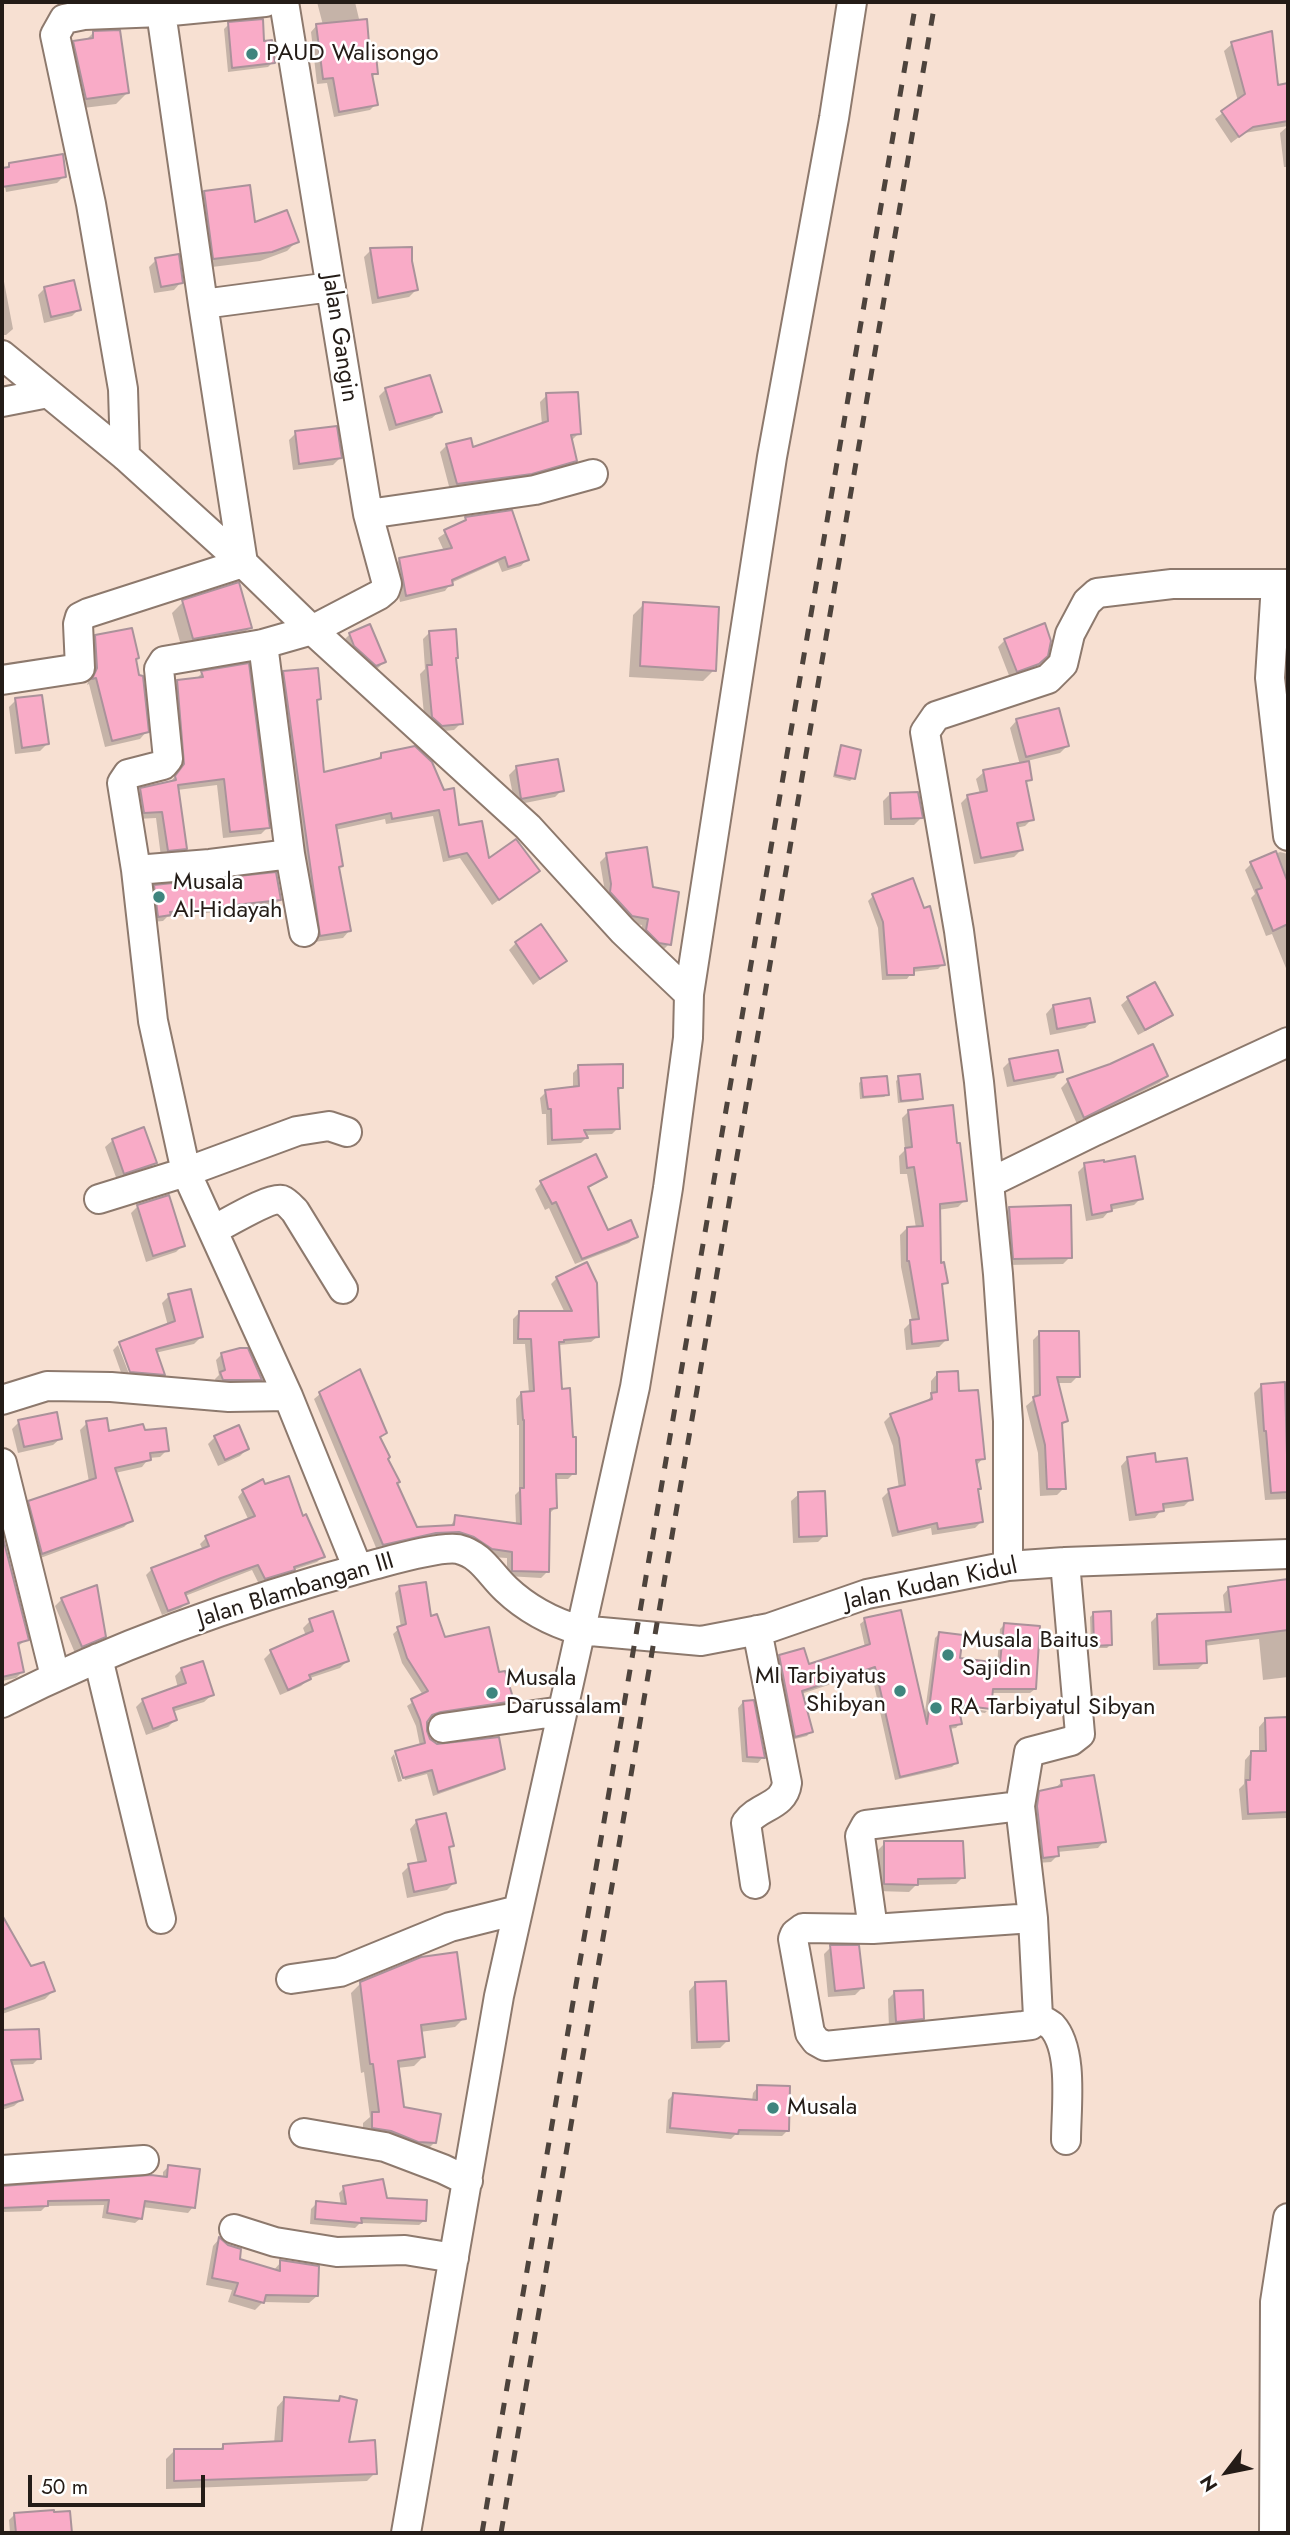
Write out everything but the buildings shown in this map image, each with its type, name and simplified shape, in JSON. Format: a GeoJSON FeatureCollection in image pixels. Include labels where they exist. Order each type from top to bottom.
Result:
{"type":"FeatureCollection","features":[{"type":"Feature","properties":{"kind":"street"},"geometry":{"type":"LineString","coordinates":[[125,456],[123,389],[91,204],[55,35],[64,19],[83,15],[161,12],[265,2]]}},
{"type":"Feature","properties":{"kind":"street","name":"Jalan Gangin"},"geometry":{"type":"LineString","coordinates":[[284,2],[368,513],[387,584],[385,590],[312,630]]}},
{"type":"Feature","properties":{"kind":"street"},"geometry":{"type":"LineString","coordinates":[[406,2533],[499,1996],[637,1373],[668,1188],[688,1038],[689,994],[772,457],[834,118],[852,2]]}},
{"type":"Feature","properties":{"kind":"street"},"geometry":{"type":"LineString","coordinates":[[161,12],[243,562]]}},
{"type":"Feature","properties":{"kind":"street"},"geometry":{"type":"LineString","coordinates":[[203,304],[331,287]]}},
{"type":"Feature","properties":{"kind":"street"},"geometry":{"type":"LineString","coordinates":[[2,355],[125,456],[528,827],[623,931],[689,994]]}},
{"type":"Feature","properties":{"kind":"street"},"geometry":{"type":"LineString","coordinates":[[2,401],[48,393]]}},
{"type":"Feature","properties":{"kind":"street"},"geometry":{"type":"LineString","coordinates":[[368,513],[535,490],[593,474]]}},
{"type":"Feature","properties":{"kind":"street"},"geometry":{"type":"LineString","coordinates":[[2,680],[80,668],[80,617],[88,612],[243,562]]}},
{"type":"Feature","properties":{"kind":"street"},"geometry":{"type":"LineString","coordinates":[[1008,1566],[1007,1421],[998,1274],[979,1082],[960,931],[925,732],[936,716],[1048,679],[1058,671],[1063,664],[1070,634],[1087,602],[1097,593],[1172,584],[1282,584],[1270,678],[1288,836]]}},
{"type":"Feature","properties":{"kind":"street"},"geometry":{"type":"LineString","coordinates":[[312,630],[263,644],[164,661],[160,664],[168,759],[163,765],[128,774],[122,783],[136,870],[153,1021],[186,1172],[288,1396],[358,1569]]}},
{"type":"Feature","properties":{"kind":"street"},"geometry":{"type":"LineString","coordinates":[[263,644],[290,854],[304,932]]}},
{"type":"Feature","properties":{"kind":"street"},"geometry":{"type":"LineString","coordinates":[[136,870],[290,854]]}},
{"type":"Feature","properties":{"kind":"street"},"geometry":{"type":"LineString","coordinates":[[989,1183],[1288,1042]]}},
{"type":"Feature","properties":{"kind":"street"},"geometry":{"type":"LineString","coordinates":[[99,1199],[186,1172],[297,1131],[329,1126],[347,1132]]}},
{"type":"Feature","properties":{"kind":"street"},"geometry":{"type":"LineString","coordinates":[[213,1230],[265,1204],[279,1199],[285,1201],[295,1211],[343,1289]]}},
{"type":"Feature","properties":{"kind":"street"},"geometry":{"type":"LineString","coordinates":[[2,1400],[47,1386],[111,1387],[229,1397],[288,1396]]}},
{"type":"Feature","properties":{"kind":"street"},"geometry":{"type":"LineString","coordinates":[[2,1463],[55,1676]]}},
{"type":"Feature","properties":{"kind":"street","name":"Jalan Blambangan III"},"geometry":{"type":"LineString","coordinates":[[2,1703],[55,1676],[157,1634],[358,1569],[413,1555],[455,1549],[472,1554],[483,1562],[505,1588],[540,1614],[561,1625],[579,1630]]}},
{"type":"Feature","properties":{"kind":"street","name":"Jalan Kudan Kidul"},"geometry":{"type":"LineString","coordinates":[[579,1630],[701,1641],[769,1628],[867,1594],[1008,1566],[1288,1554]]}},
{"type":"Feature","properties":{"kind":"street"},"geometry":{"type":"LineString","coordinates":[[1033,1918],[873,1928],[803,1928],[793,1939],[810,2033],[816,2041],[825,2046],[1031,2025],[1038,2017],[1033,1918],[1020,1805],[1029,1752],[1072,1741],[1080,1734],[1065,1562]]}},
{"type":"Feature","properties":{"kind":"street"},"geometry":{"type":"LineString","coordinates":[[755,1884],[746,1823],[755,1812],[776,1803],[784,1796],[787,1783],[757,1630]]}},
{"type":"Feature","properties":{"kind":"street"},"geometry":{"type":"LineString","coordinates":[[98,1658],[161,1919]]}},
{"type":"Feature","properties":{"kind":"street"},"geometry":{"type":"LineString","coordinates":[[443,1728],[562,1711]]}},
{"type":"Feature","properties":{"kind":"street"},"geometry":{"type":"LineString","coordinates":[[873,1928],[860,1836],[866,1825],[1020,1805]]}},
{"type":"Feature","properties":{"kind":"street"},"geometry":{"type":"LineString","coordinates":[[291,1979],[340,1972],[450,1927],[518,1910]]}},
{"type":"Feature","properties":{"kind":"street"},"geometry":{"type":"LineString","coordinates":[[1038,2017],[1052,2026],[1064,2050],[1066,2140]]}},
{"type":"Feature","properties":{"kind":"street"},"geometry":{"type":"LineString","coordinates":[[304,2133],[385,2147],[468,2181]]}},
{"type":"Feature","properties":{"kind":"street"},"geometry":{"type":"LineString","coordinates":[[2,2170],[144,2160]]}},
{"type":"Feature","properties":{"kind":"street"},"geometry":{"type":"LineString","coordinates":[[1274,2533],[1275,2302],[1288,2218]]}},
{"type":"Feature","properties":{"kind":"street"},"geometry":{"type":"LineString","coordinates":[[233,2229],[275,2242],[337,2252],[405,2250],[454,2258]]}},
{"type":"Feature","properties":{"kind":"railway"},"geometry":{"type":"LineString","coordinates":[[482,2533],[916,2]]}},
{"type":"Feature","properties":{"kind":"railway"},"geometry":{"type":"LineString","coordinates":[[501,2533],[935,2]]}},
{"type":"Feature","properties":{"kind":"place","name":"PAUD Walisongo"},"geometry":{"type":"Point","coordinates":[252,54]}},
{"type":"Feature","properties":{"kind":"place","name":"Musala Al-Hidayah"},"geometry":{"type":"Point","coordinates":[159,897]}},
{"type":"Feature","properties":{"kind":"place","name":"Musala Baitus Sajidin"},"geometry":{"type":"Point","coordinates":[948,1655]}},
{"type":"Feature","properties":{"kind":"place","name":"MI Tarbiyatus Shibyan"},"geometry":{"type":"Point","coordinates":[900,1691]}},
{"type":"Feature","properties":{"kind":"place","name":"Musala Darussalam"},"geometry":{"type":"Point","coordinates":[492,1693]}},
{"type":"Feature","properties":{"kind":"place","name":"RA Tarbiyatul Sibyan"},"geometry":{"type":"Point","coordinates":[936,1708]}},
{"type":"Feature","properties":{"kind":"place","name":"Musala"},"geometry":{"type":"Point","coordinates":[773,2108]}}]}
